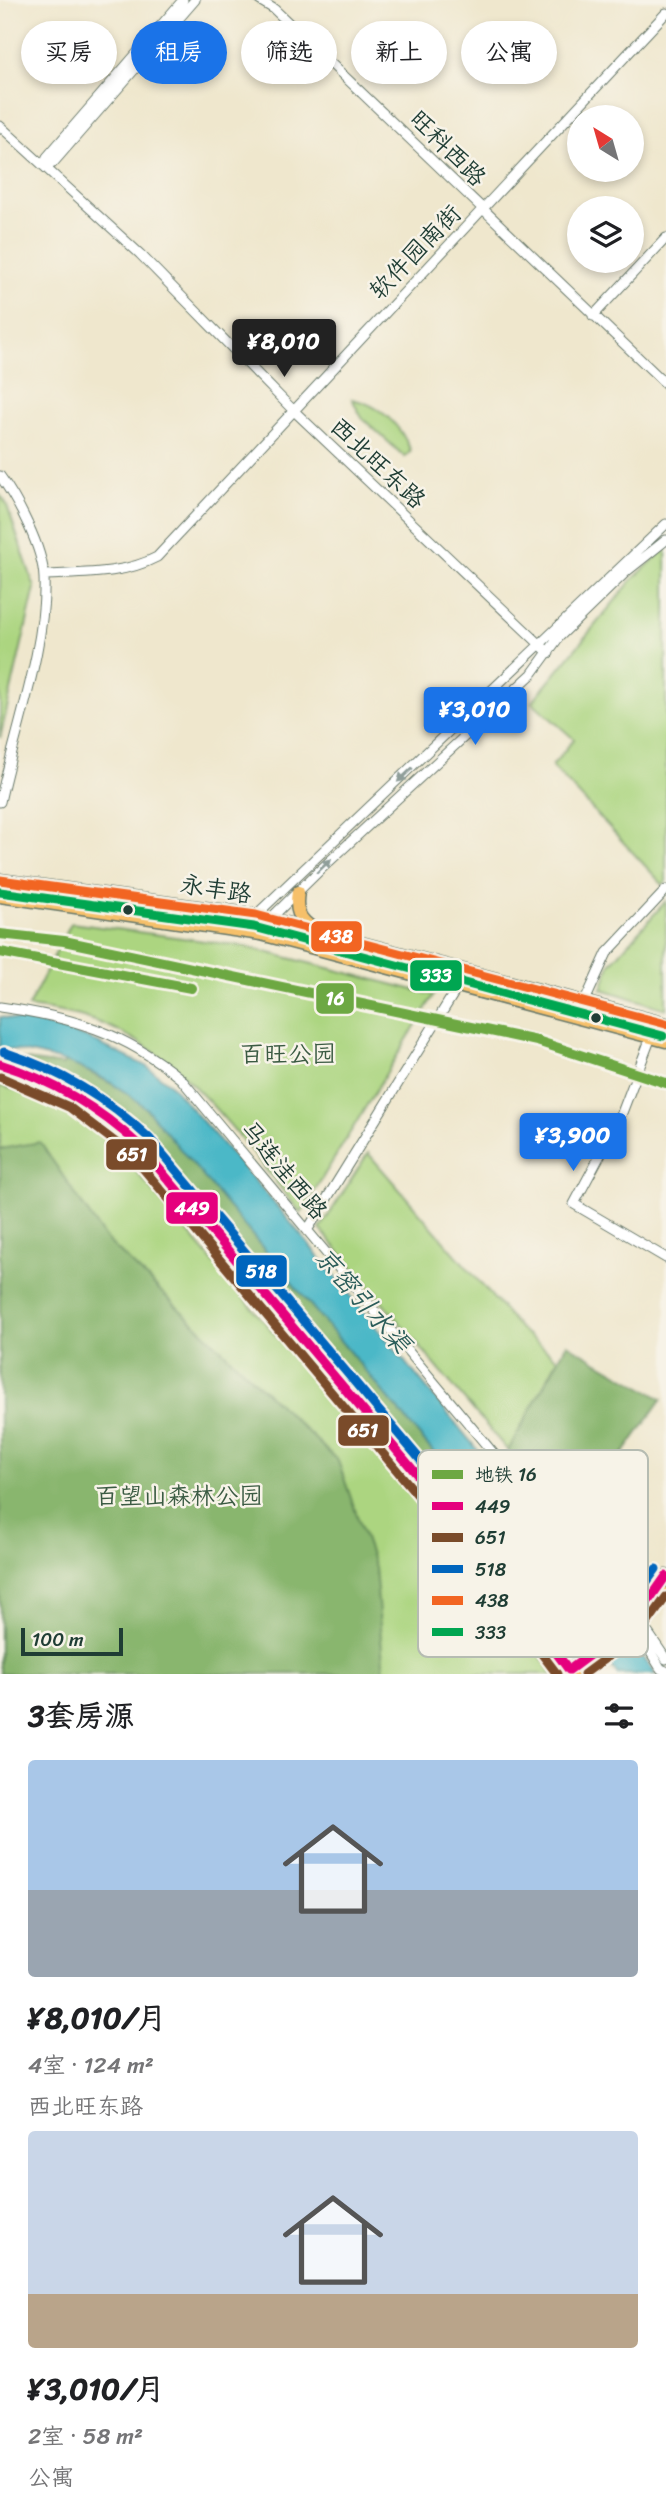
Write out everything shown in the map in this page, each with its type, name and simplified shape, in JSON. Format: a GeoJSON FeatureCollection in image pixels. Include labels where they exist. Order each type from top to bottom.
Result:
{"type":"FeatureCollection","features":[{"type":"Feature","properties":{"kind":"main road","name":"永丰路"},"geometry":{"type":"LineString","coordinates":[[0,880],[256,915],[666,1024]]}},
{"type":"Feature","properties":{"kind":"main road"},"geometry":{"type":"LineString","coordinates":[[298,892],[296,906],[299,917],[320,933]]}},
{"type":"Feature","properties":{"kind":"main road","name":"永丰路"},"geometry":{"type":"LineString","coordinates":[[0,896],[261,934],[457,988],[666,1041]]}},
{"type":"Feature","properties":{"kind":"main road"},"geometry":{"type":"LineString","coordinates":[[0,1064],[45,1080],[81,1098],[140,1146],[418,1476]]}},
{"type":"Feature","properties":{"kind":"main road"},"geometry":{"type":"LineString","coordinates":[[0,1071],[70,1101],[107,1126],[132,1149],[418,1488]]}},
{"type":"Feature","properties":{"kind":"main road"},"geometry":{"type":"LineString","coordinates":[[648,1604],[666,1576]]}},
{"type":"Feature","properties":{"kind":"main road"},"geometry":{"type":"LineString","coordinates":[[648,1612],[666,1594]]}},
{"type":"Feature","properties":{"kind":"main road"},"geometry":{"type":"LineString","coordinates":[[555,1657],[568,1673]]}},
{"type":"Feature","properties":{"kind":"main road"},"geometry":{"type":"LineString","coordinates":[[556,1657],[568,1673]]}},
{"type":"Feature","properties":{"kind":"main road"},"geometry":{"type":"LineString","coordinates":[[568,1673],[593,1657]]}},
{"type":"Feature","properties":{"kind":"street"},"geometry":{"type":"LineString","coordinates":[[45,167],[47,157],[183,0]]}},
{"type":"Feature","properties":{"kind":"street"},"geometry":{"type":"LineString","coordinates":[[45,167],[53,163],[195,0]]}},
{"type":"Feature","properties":{"kind":"street"},"geometry":{"type":"LineString","coordinates":[[259,0],[274,9]]}},
{"type":"Feature","properties":{"kind":"street"},"geometry":{"type":"LineString","coordinates":[[268,0],[274,9]]}},
{"type":"Feature","properties":{"kind":"street","name":"旺科西路"},"geometry":{"type":"LineString","coordinates":[[274,9],[666,384]]}},
{"type":"Feature","properties":{"kind":"street","name":"软件园南街"},"geometry":{"type":"LineString","coordinates":[[44,575],[121,570],[139,566],[157,557],[292,409],[666,13]]}},
{"type":"Feature","properties":{"kind":"street","name":"西北旺东路"},"geometry":{"type":"LineString","coordinates":[[0,125],[140,254],[292,409],[549,653]]}},
{"type":"Feature","properties":{"kind":"street"},"geometry":{"type":"LineString","coordinates":[[593,316],[666,238]]}},
{"type":"Feature","properties":{"kind":"street"},"geometry":{"type":"LineString","coordinates":[[0,476],[13,493],[44,575],[43,620],[0,802]]}},
{"type":"Feature","properties":{"kind":"street"},"geometry":{"type":"LineString","coordinates":[[261,934],[256,915],[666,524]]}},
{"type":"Feature","properties":{"kind":"street"},"geometry":{"type":"LineString","coordinates":[[261,934],[270,919],[298,892],[532,674],[559,637],[627,571],[666,540]]}},
{"type":"Feature","properties":{"kind":"street"},"geometry":{"type":"LineString","coordinates":[[585,1001],[607,953],[666,890]]}},
{"type":"Feature","properties":{"kind":"street"},"geometry":{"type":"LineString","coordinates":[[308,1229],[457,988]]}},
{"type":"Feature","properties":{"kind":"street","name":"马连洼西路"},"geometry":{"type":"LineString","coordinates":[[0,1007],[74,1019],[111,1034],[162,1063],[208,1109],[491,1450]]}},
{"type":"Feature","properties":{"kind":"street"},"geometry":{"type":"LineString","coordinates":[[651,1037],[620,1118],[574,1203],[666,1258]]}},
{"type":"Feature","properties":{"kind":"street","name":"马连洼西路"},"geometry":{"type":"LineString","coordinates":[[648,1639],[666,1659]]}},
{"type":"Feature","properties":{"kind":"street","name":"马连洼西路"},"geometry":{"type":"LineString","coordinates":[[648,1647],[661,1669],[666,1671]]}},
{"type":"Feature","properties":{"kind":"green space"},"geometry":{"type":"Polygon","coordinates":[[[352,399],[371,406],[388,417],[401,432],[411,451],[405,457],[362,418],[352,399]]]}},
{"type":"Feature","properties":{"kind":"green space"},"geometry":{"type":"Polygon","coordinates":[[[0,495],[6,503],[35,588],[0,738],[0,495]]]}},
{"type":"Feature","properties":{"kind":"green space"},"geometry":{"type":"Polygon","coordinates":[[[666,548],[666,881],[663,885],[552,766],[574,739],[532,702],[632,580],[666,548]]]}},
{"type":"Feature","properties":{"kind":"green space"},"geometry":{"type":"Polygon","coordinates":[[[666,901],[666,1009],[602,989],[610,964],[666,901]]]}},
{"type":"Feature","properties":{"kind":"green space","name":"百旺公园"},"geometry":{"type":"Polygon","coordinates":[[[71,923],[242,946],[434,995],[301,1213],[207,1099],[152,1050],[120,1032],[86,1018],[28,1007],[71,923]]]}},
{"type":"Feature","properties":{"kind":"green space"},"geometry":{"type":"Polygon","coordinates":[[[13,1060],[63,1065],[65,1060],[122,1089],[146,1108],[432,1450],[418,1450],[418,1460],[140,1134],[97,1099],[48,1073],[13,1060]]]}},
{"type":"Feature","properties":{"kind":"green space","name":"百望山森林公园"},"geometry":{"type":"Polygon","coordinates":[[[0,1086],[33,1094],[107,1137],[418,1502],[418,1657],[541,1657],[554,1674],[0,1674],[0,1086]]]}},
{"type":"Feature","properties":{"kind":"green space","name":"百望山森林公园"},"geometry":{"type":"Polygon","coordinates":[[[40,1142],[105,1238],[338,1461],[375,1567],[384,1674],[0,1674],[0,1149],[40,1142]]]}},
{"type":"Feature","properties":{"kind":"green space"},"geometry":{"type":"Polygon","coordinates":[[[368,1153],[520,1329],[558,1359],[509,1450],[507,1450],[320,1229],[368,1153]]]}},
{"type":"Feature","properties":{"kind":"green space"},"geometry":{"type":"Polygon","coordinates":[[[567,1344],[662,1399],[626,1450],[509,1450],[567,1344]]]}},
{"type":"Feature","properties":{"kind":"water"},"geometry":{"type":"Polygon","coordinates":[[[0,1017],[39,1023],[85,1037],[146,1066],[170,1084],[282,1212],[478,1450],[432,1450],[146,1108],[113,1084],[78,1067],[40,1055],[0,1048],[0,1017]]]}},
{"type":"Feature","properties":{"kind":"water"},"geometry":{"type":"Polygon","coordinates":[[[604,1657],[643,1657],[656,1674],[617,1674],[604,1657]]]}},
{"type":"Feature","properties":{"kind":"metro line","name":"16"},"geometry":{"type":"LineString","coordinates":[[0,934],[64,941],[537,1041],[666,1083]]}},
{"type":"Feature","properties":{"kind":"metro line","name":"16"},"geometry":{"type":"LineString","coordinates":[[0,952],[191,988]]}},
{"type":"Feature","properties":{"kind":"transit line","name":"438"},"geometry":{"type":"LineString","coordinates":[[0,880],[256,915],[666,1024]]}},
{"type":"Feature","properties":{"kind":"transit line","name":"333"},"geometry":{"type":"LineString","coordinates":[[0,892],[254,927],[663,1036]]}},
{"type":"Feature","properties":{"kind":"transit line","name":"518"},"geometry":{"type":"LineString","coordinates":[[4,1052],[44,1067],[81,1087],[116,1110],[149,1138],[418,1457]]}},
{"type":"Feature","properties":{"kind":"transit line","name":"449"},"geometry":{"type":"LineString","coordinates":[[0,1064],[75,1097],[140,1146],[418,1476]]}},
{"type":"Feature","properties":{"kind":"transit line","name":"651"},"geometry":{"type":"LineString","coordinates":[[0,1077],[69,1107],[131,1154],[418,1495]]}},
{"type":"Feature","properties":{"kind":"transit line","name":"518"},"geometry":{"type":"LineString","coordinates":[[648,1580],[656,1569]]}},
{"type":"Feature","properties":{"kind":"transit line","name":"449"},"geometry":{"type":"LineString","coordinates":[[648,1602],[666,1576]]}},
{"type":"Feature","properties":{"kind":"transit line","name":"651"},"geometry":{"type":"LineString","coordinates":[[648,1622],[666,1597]]}},
{"type":"Feature","properties":{"kind":"transit line","name":"651"},"geometry":{"type":"LineString","coordinates":[[544,1657],[557,1674]]}},
{"type":"Feature","properties":{"kind":"transit line","name":"449"},"geometry":{"type":"LineString","coordinates":[[559,1657],[569,1670],[587,1657]]}},
{"type":"Feature","properties":{"kind":"transit line","name":"651"},"geometry":{"type":"LineString","coordinates":[[584,1674],[607,1657]]}},
{"type":"Feature","properties":{"kind":"water label","name":"京密引水渠"},"geometry":{"type":"Point","coordinates":[363,1300]}}]}
